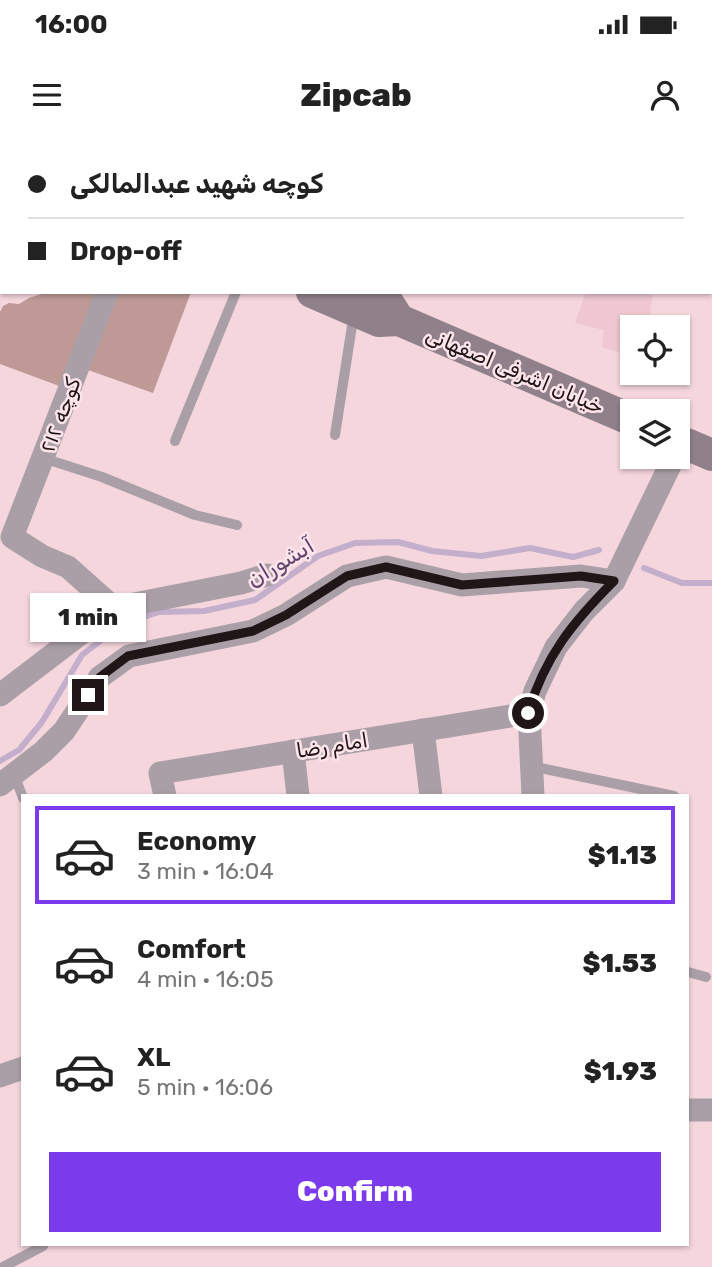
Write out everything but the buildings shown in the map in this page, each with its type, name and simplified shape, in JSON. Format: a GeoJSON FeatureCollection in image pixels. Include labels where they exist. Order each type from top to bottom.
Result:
{"type":"FeatureCollection","features":[{"type":"Feature","properties":{"kind":"main road","name":"خیابان اشرفی اصفهانی"},"geometry":{"type":"LineString","coordinates":[[323,294],[363,301],[385,298],[399,320],[620,415]]}},
{"type":"Feature","properties":{"kind":"main road"},"geometry":{"type":"LineString","coordinates":[[690,450],[712,455]]}},
{"type":"Feature","properties":{"kind":"street","name":"کوچه ۲۱۲"},"geometry":{"type":"LineString","coordinates":[[106,294],[12,537],[43,556],[68,567],[114,608]]}},
{"type":"Feature","properties":{"kind":"street"},"geometry":{"type":"LineString","coordinates":[[533,794],[528,713],[535,691],[556,647],[584,611],[614,581],[667,469]]}},
{"type":"Feature","properties":{"kind":"street"},"geometry":{"type":"LineString","coordinates":[[7,779],[44,751],[64,731],[100,677],[128,656],[253,631],[286,615],[347,576],[386,567],[462,585],[581,576],[614,581]]}},
{"type":"Feature","properties":{"kind":"street"},"geometry":{"type":"LineString","coordinates":[[0,695],[114,608],[240,583],[267,575]]}},
{"type":"Feature","properties":{"kind":"street","name":"امام رضا"},"geometry":{"type":"LineString","coordinates":[[165,794],[160,773],[528,713]]}},
{"type":"Feature","properties":{"kind":"street"},"geometry":{"type":"LineString","coordinates":[[424,730],[431,794]]}},
{"type":"Feature","properties":{"kind":"street"},"geometry":{"type":"LineString","coordinates":[[293,751],[298,794]]}},
{"type":"Feature","properties":{"kind":"street"},"geometry":{"type":"LineString","coordinates":[[0,1076],[21,1069]]}},
{"type":"Feature","properties":{"kind":"street"},"geometry":{"type":"LineString","coordinates":[[689,1110],[712,1110]]}},
{"type":"Feature","properties":{"kind":"lane"},"geometry":{"type":"LineString","coordinates":[[175,441],[235,294]]}},
{"type":"Feature","properties":{"kind":"lane"},"geometry":{"type":"LineString","coordinates":[[335,435],[363,301]]}},
{"type":"Feature","properties":{"kind":"lane"},"geometry":{"type":"LineString","coordinates":[[43,458],[102,477],[195,515],[237,525]]}},
{"type":"Feature","properties":{"kind":"lane"},"geometry":{"type":"LineString","coordinates":[[531,766],[664,794]]}},
{"type":"Feature","properties":{"kind":"lane"},"geometry":{"type":"LineString","coordinates":[[7,779],[21,796]]}},
{"type":"Feature","properties":{"kind":"lane"},"geometry":{"type":"LineString","coordinates":[[689,972],[706,977]]}},
{"type":"Feature","properties":{"kind":"lane"},"geometry":{"type":"LineString","coordinates":[[4,1267],[43,1246]]}},
{"type":"Feature","properties":{"kind":"shaded area"},"geometry":{"type":"Polygon","coordinates":[[[585,294],[653,294],[650,315],[620,315],[620,353],[602,347],[604,330],[575,323],[585,294]]]}},
{"type":"Feature","properties":{"kind":"waterway","name":"آبشوران"},"geometry":{"type":"LineString","coordinates":[[0,761],[19,750],[42,722],[82,655],[122,624],[159,612],[204,611],[255,600],[318,556],[355,543],[398,542],[432,551],[481,556],[530,548],[573,557],[599,550]]}},
{"type":"Feature","properties":{"kind":"waterway","name":"آبشوران"},"geometry":{"type":"LineString","coordinates":[[644,568],[682,583],[712,583]]}},
{"type":"Feature","properties":{"kind":"route"},"geometry":{"type":"LineString","coordinates":[[88,695],[100,677],[128,656],[253,631],[286,615],[347,576],[386,567],[462,585],[581,576],[614,581],[584,611],[556,647],[535,691],[528,713]]}}]}
